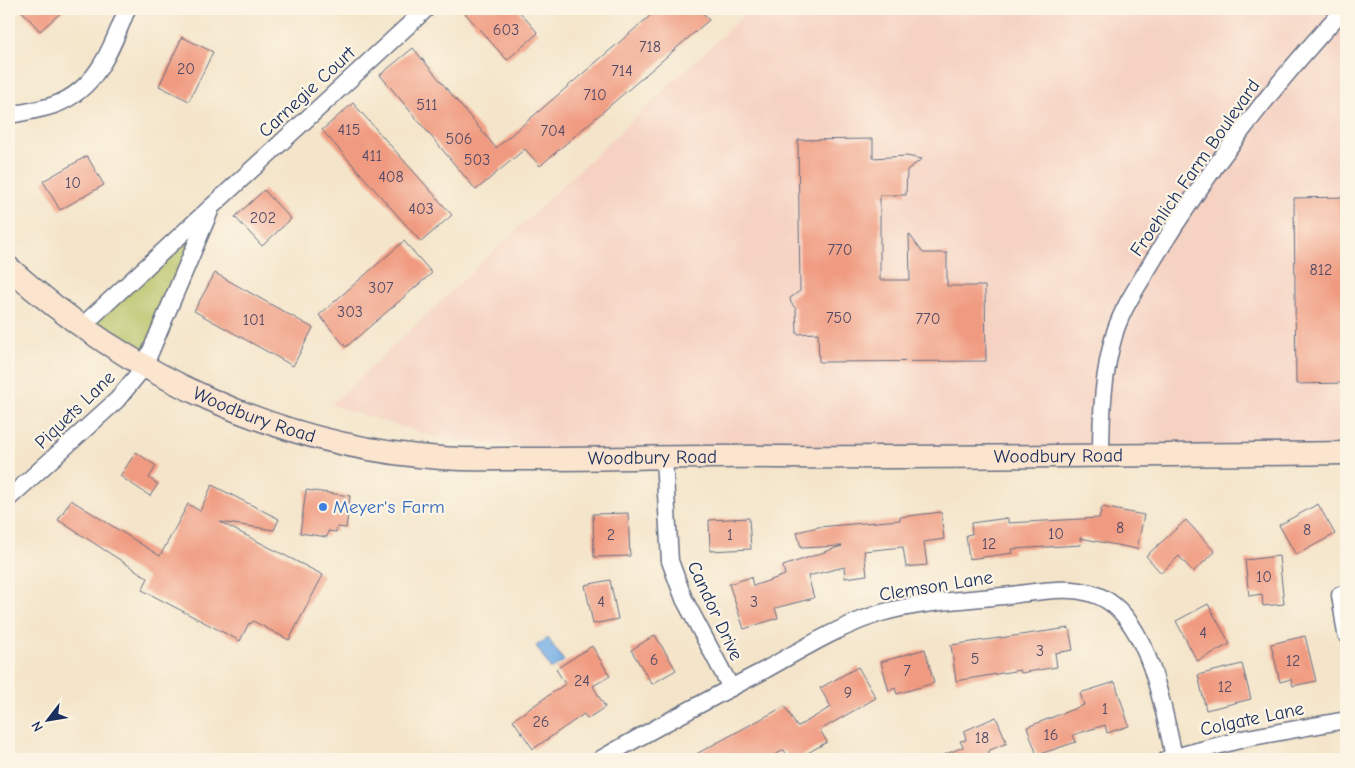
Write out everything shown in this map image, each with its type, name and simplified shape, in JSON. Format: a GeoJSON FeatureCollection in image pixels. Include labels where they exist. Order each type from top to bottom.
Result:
{"type":"FeatureCollection","features":[{"type":"Feature","properties":{"kind":"main road","name":"Woodbury Road"},"geometry":{"type":"LineString","coordinates":[[9,268],[81,328],[144,367],[224,406],[273,424],[317,437],[392,453],[442,459],[664,459],[1346,452]]}},
{"type":"Feature","properties":{"kind":"street"},"geometry":{"type":"LineString","coordinates":[[9,115],[53,106],[82,88],[94,77],[110,51],[127,9]]}},
{"type":"Feature","properties":{"kind":"street","name":"Carnegie Court"},"geometry":{"type":"LineString","coordinates":[[81,328],[426,9]]}},
{"type":"Feature","properties":{"kind":"street","name":"Froehlich Farm Boulevard"},"geometry":{"type":"LineString","coordinates":[[1101,456],[1101,426],[1107,364],[1115,331],[1128,302],[1171,230],[1254,115],[1344,9]]}},
{"type":"Feature","properties":{"kind":"street","name":"Carnegie Court"},"geometry":{"type":"LineString","coordinates":[[144,367],[195,243],[214,204]]}},
{"type":"Feature","properties":{"kind":"street","name":"Piquets Lane"},"geometry":{"type":"LineString","coordinates":[[9,498],[117,400],[144,367]]}},
{"type":"Feature","properties":{"kind":"street","name":"Candor Drive"},"geometry":{"type":"LineString","coordinates":[[664,459],[670,561],[684,599],[731,688]]}},
{"type":"Feature","properties":{"kind":"street","name":"Clemson Lane"},"geometry":{"type":"LineString","coordinates":[[601,759],[648,731],[844,627],[882,613],[914,606],[1065,590],[1092,593],[1109,601],[1126,617],[1139,636],[1166,720],[1170,758]]}},
{"type":"Feature","properties":{"kind":"street"},"geometry":{"type":"LineString","coordinates":[[1340,595],[1346,634]]}},
{"type":"Feature","properties":{"kind":"street","name":"Colgate Lane"},"geometry":{"type":"LineString","coordinates":[[1170,758],[1247,738],[1346,720]]}},
{"type":"Feature","properties":{"kind":"shaded area"},"geometry":{"type":"Polygon","coordinates":[[[750,9],[1346,9],[1346,449],[604,455],[438,438],[331,405],[750,9]]]}},
{"type":"Feature","properties":{"kind":"green space"},"geometry":{"type":"Polygon","coordinates":[[[208,210],[143,364],[84,327],[208,210]]]}},
{"type":"Feature","properties":{"kind":"water"},"geometry":{"type":"Polygon","coordinates":[[[548,638],[564,661],[551,669],[536,646],[548,638]]]}},
{"type":"Feature","properties":{"kind":"building"},"geometry":{"type":"Polygon","coordinates":[[[20,9],[65,9],[40,31],[20,9]]]}},
{"type":"Feature","properties":{"kind":"building"},"geometry":{"type":"Polygon","coordinates":[[[461,9],[517,9],[538,33],[507,60],[461,9]]]}},
{"type":"Feature","properties":{"kind":"building"},"geometry":{"type":"Polygon","coordinates":[[[658,9],[700,9],[709,20],[540,166],[525,149],[476,190],[380,75],[413,48],[496,148],[658,9]]]}},
{"type":"Feature","properties":{"kind":"building"},"geometry":{"type":"Polygon","coordinates":[[[182,37],[213,52],[189,101],[159,86],[182,37]]]}},
{"type":"Feature","properties":{"kind":"building"},"geometry":{"type":"Polygon","coordinates":[[[353,103],[452,215],[421,242],[322,130],[353,103]]]}},
{"type":"Feature","properties":{"kind":"building"},"geometry":{"type":"Polygon","coordinates":[[[873,139],[873,158],[906,156],[922,159],[907,170],[906,195],[880,195],[880,280],[910,280],[909,234],[923,253],[947,253],[947,286],[985,286],[986,361],[819,362],[818,333],[797,334],[796,309],[791,303],[790,298],[800,291],[798,140],[873,139]]]}},
{"type":"Feature","properties":{"kind":"building"},"geometry":{"type":"Polygon","coordinates":[[[87,156],[104,185],[60,210],[43,181],[87,156]]]}},
{"type":"Feature","properties":{"kind":"building"},"geometry":{"type":"Polygon","coordinates":[[[264,190],[291,219],[262,246],[235,217],[264,190]]]}},
{"type":"Feature","properties":{"kind":"building"},"geometry":{"type":"Polygon","coordinates":[[[1346,197],[1346,383],[1296,384],[1294,198],[1346,197]]]}},
{"type":"Feature","properties":{"kind":"building"},"geometry":{"type":"Polygon","coordinates":[[[404,241],[432,273],[346,347],[319,315],[404,241]]]}},
{"type":"Feature","properties":{"kind":"building"},"geometry":{"type":"Polygon","coordinates":[[[215,273],[313,328],[293,366],[194,311],[215,273]]]}},
{"type":"Feature","properties":{"kind":"building"},"geometry":{"type":"Polygon","coordinates":[[[136,452],[156,466],[149,478],[158,484],[150,496],[120,476],[136,452]]]}},
{"type":"Feature","properties":{"kind":"building"},"geometry":{"type":"Polygon","coordinates":[[[212,485],[279,519],[274,530],[220,522],[323,575],[289,640],[253,621],[251,624],[249,623],[240,641],[142,590],[148,578],[58,520],[71,500],[160,556],[188,504],[200,511],[212,485]]]}},
{"type":"Feature","properties":{"kind":"building"},"geometry":{"type":"Polygon","coordinates":[[[306,490],[350,496],[346,528],[337,527],[336,532],[328,531],[327,537],[300,533],[306,490]]]}},
{"type":"Feature","properties":{"kind":"building"},"geometry":{"type":"Polygon","coordinates":[[[1318,504],[1335,534],[1296,555],[1279,525],[1318,504]]]}},
{"type":"Feature","properties":{"kind":"building"},"geometry":{"type":"Polygon","coordinates":[[[1102,507],[1144,515],[1137,549],[1080,538],[1081,545],[1012,549],[1013,553],[969,559],[966,535],[972,534],[971,523],[1008,518],[1008,523],[1099,518],[1102,507]]]}},
{"type":"Feature","properties":{"kind":"building"},"geometry":{"type":"Polygon","coordinates":[[[941,512],[944,539],[924,542],[927,565],[906,567],[903,547],[864,551],[867,575],[845,578],[844,567],[808,576],[814,598],[775,608],[778,618],[744,629],[729,584],[751,577],[753,586],[785,575],[783,566],[842,546],[801,548],[797,532],[818,527],[900,520],[900,517],[941,512]]]}},
{"type":"Feature","properties":{"kind":"building"},"geometry":{"type":"Polygon","coordinates":[[[628,513],[630,556],[594,557],[593,514],[628,513]]]}},
{"type":"Feature","properties":{"kind":"building"},"geometry":{"type":"Polygon","coordinates":[[[749,518],[751,549],[710,551],[709,520],[749,518]]]}},
{"type":"Feature","properties":{"kind":"building"},"geometry":{"type":"Polygon","coordinates":[[[1186,520],[1215,552],[1193,572],[1179,556],[1161,573],[1146,556],[1186,520]]]}},
{"type":"Feature","properties":{"kind":"building"},"geometry":{"type":"Polygon","coordinates":[[[1279,556],[1284,604],[1263,606],[1262,594],[1249,596],[1245,560],[1279,556]]]}},
{"type":"Feature","properties":{"kind":"building"},"geometry":{"type":"Polygon","coordinates":[[[610,580],[618,619],[593,624],[585,585],[610,580]]]}},
{"type":"Feature","properties":{"kind":"building"},"geometry":{"type":"Polygon","coordinates":[[[1208,604],[1230,644],[1197,661],[1176,621],[1208,604]]]}},
{"type":"Feature","properties":{"kind":"building"},"geometry":{"type":"Polygon","coordinates":[[[1069,628],[1073,650],[1055,653],[1057,667],[1021,673],[1020,670],[956,681],[951,645],[1069,628]]]}},
{"type":"Feature","properties":{"kind":"building"},"geometry":{"type":"Polygon","coordinates":[[[655,635],[676,670],[652,684],[631,650],[655,635]]]}},
{"type":"Feature","properties":{"kind":"building"},"geometry":{"type":"Polygon","coordinates":[[[1305,636],[1316,681],[1293,686],[1291,679],[1280,682],[1271,644],[1305,636]]]}},
{"type":"Feature","properties":{"kind":"building"},"geometry":{"type":"Polygon","coordinates":[[[592,646],[610,676],[593,686],[605,707],[587,719],[584,714],[533,749],[513,720],[565,684],[556,669],[592,646]]]}},
{"type":"Feature","properties":{"kind":"building"},"geometry":{"type":"Polygon","coordinates":[[[925,649],[934,683],[897,694],[895,688],[889,691],[881,662],[925,649]]]}},
{"type":"Feature","properties":{"kind":"building"},"geometry":{"type":"Polygon","coordinates":[[[1242,664],[1251,699],[1206,710],[1198,675],[1242,664]]]}},
{"type":"Feature","properties":{"kind":"building"},"geometry":{"type":"Polygon","coordinates":[[[858,667],[876,698],[820,730],[827,742],[797,759],[789,759],[784,750],[767,759],[687,759],[785,706],[797,727],[831,707],[820,688],[858,667]]]}},
{"type":"Feature","properties":{"kind":"building"},"geometry":{"type":"Polygon","coordinates":[[[1115,682],[1129,726],[1107,733],[1105,725],[1073,735],[1076,742],[1037,755],[1027,727],[1084,705],[1080,693],[1115,682]]]}},
{"type":"Feature","properties":{"kind":"building"},"geometry":{"type":"Polygon","coordinates":[[[996,717],[1007,743],[988,751],[991,759],[934,759],[963,747],[960,741],[966,740],[964,731],[996,717]]]}},
{"type":"Feature","properties":{"kind":"place","name":"Meyer's Farm"},"geometry":{"type":"Point","coordinates":[323,507]}}]}
